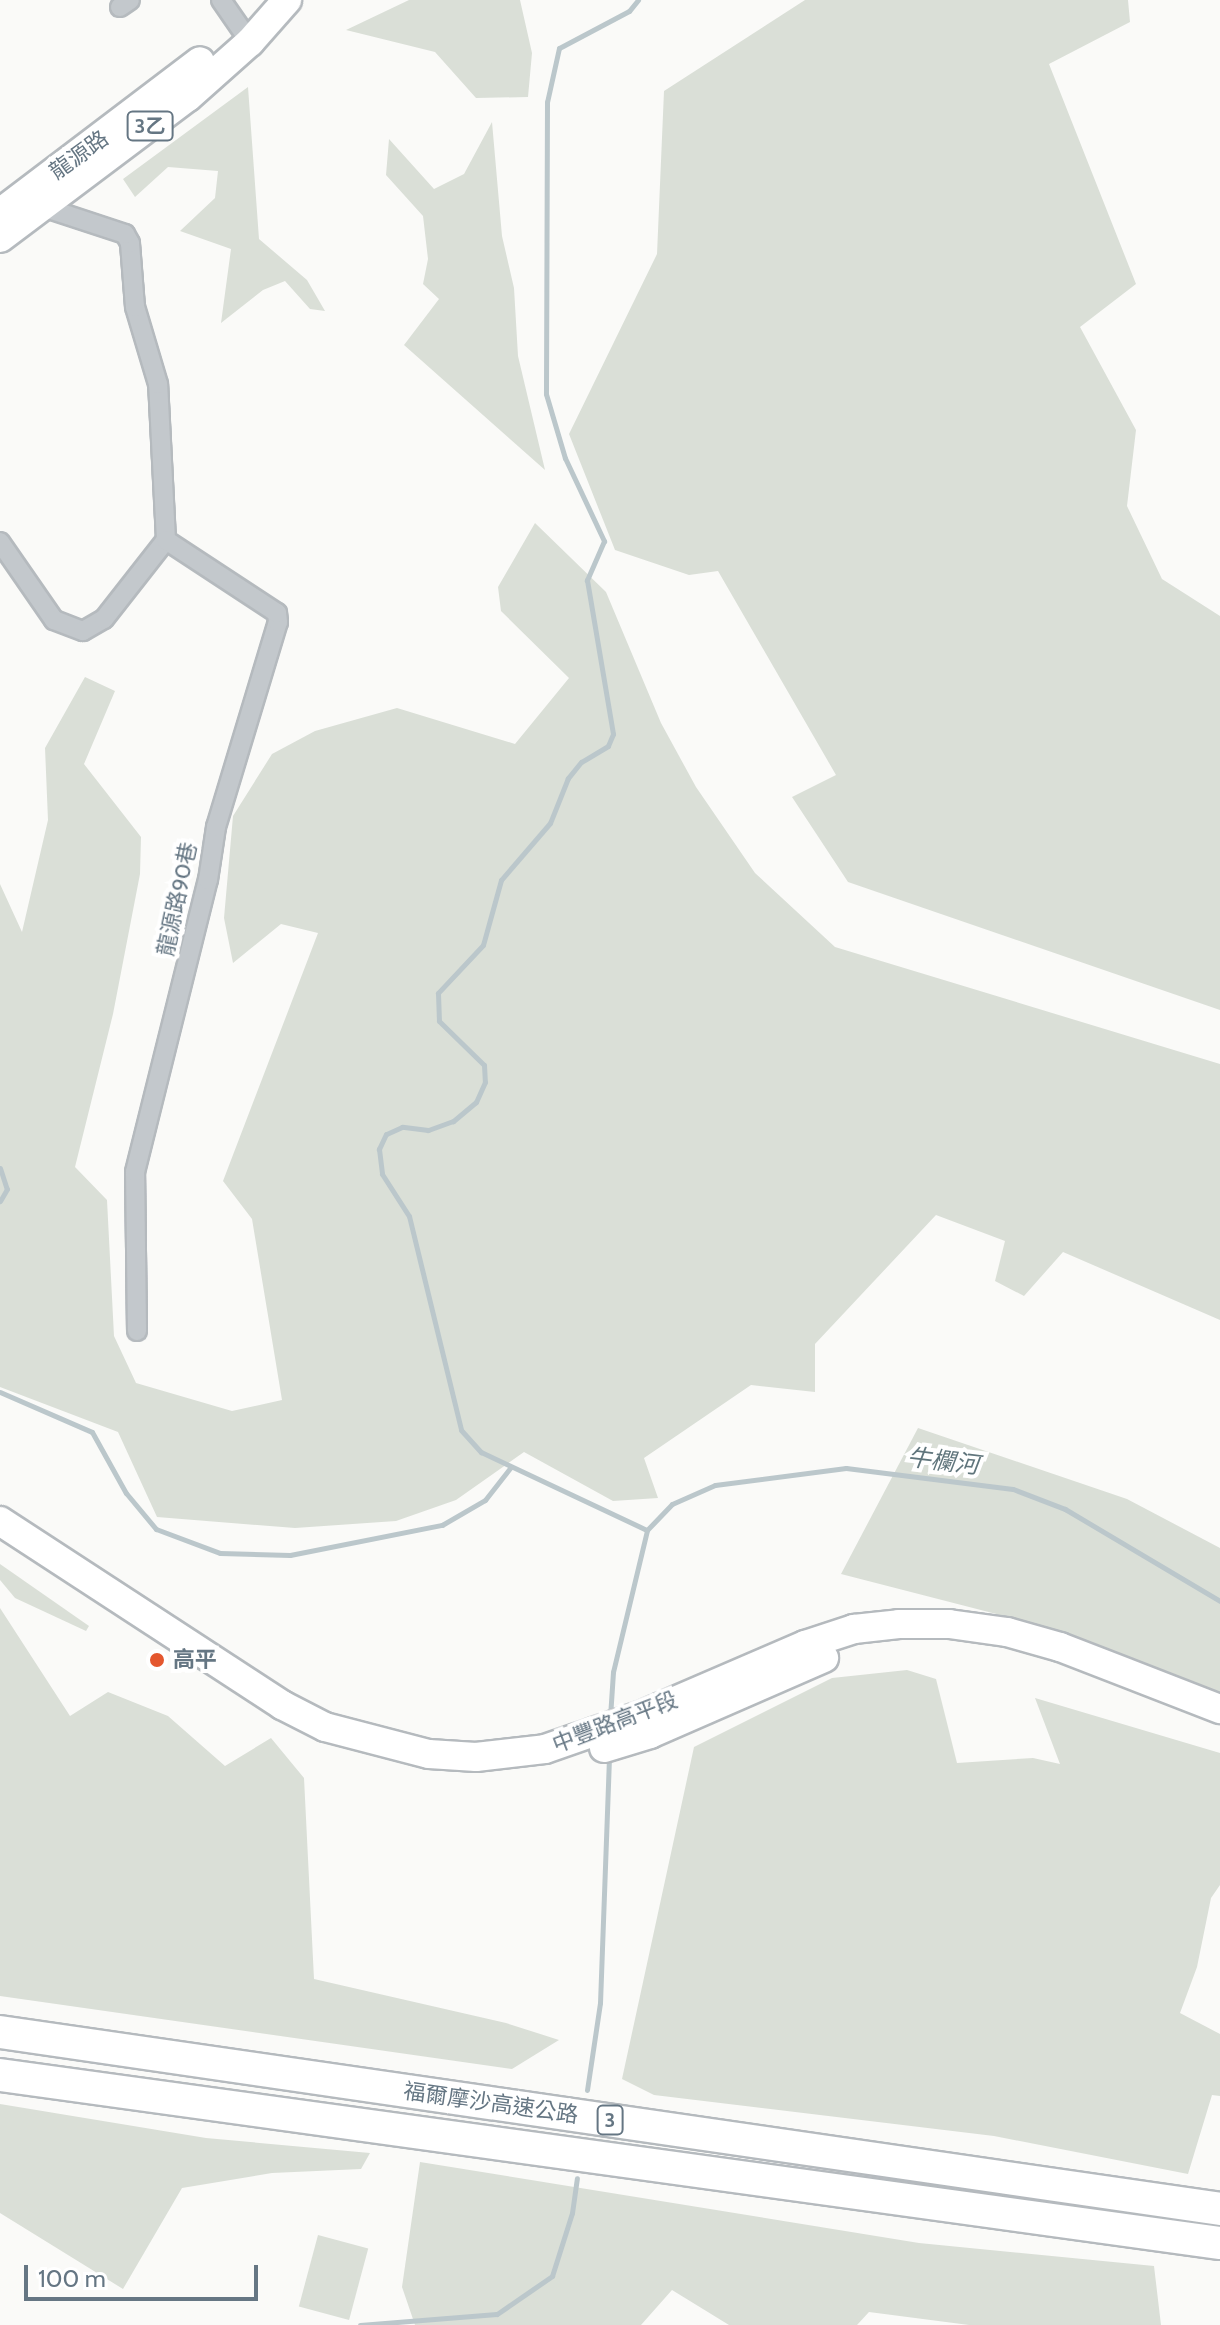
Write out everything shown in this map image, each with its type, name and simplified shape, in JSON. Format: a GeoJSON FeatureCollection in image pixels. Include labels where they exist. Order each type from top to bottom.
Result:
{"type":"FeatureCollection","features":[{"type":"Feature","properties":{"kind":"highway","name":"福爾摩沙高速公路"},"geometry":{"type":"LineString","coordinates":[[0,2032],[1220,2209]]}},
{"type":"Feature","properties":{"kind":"highway","name":"福爾摩沙高速公路"},"geometry":{"type":"LineString","coordinates":[[0,2075],[1220,2243]]}},
{"type":"Feature","properties":{"kind":"main road","name":"龍源路"},"geometry":{"type":"LineString","coordinates":[[5,216],[244,35],[264,0]]}},
{"type":"Feature","properties":{"kind":"main road","name":"3乙"},"geometry":{"type":"LineString","coordinates":[[5,216],[43,207],[188,97],[244,35],[287,0]]}},
{"type":"Feature","properties":{"kind":"main road","name":"中豐路高平段"},"geometry":{"type":"LineString","coordinates":[[0,1521],[230,1674],[325,1727],[429,1754],[547,1757]]}},
{"type":"Feature","properties":{"kind":"main road","name":"中豐路高平段"},"geometry":{"type":"LineString","coordinates":[[0,1540],[297,1731],[346,1753],[430,1772],[486,1775],[645,1725],[845,1650],[887,1641],[956,1633],[1060,1647],[1220,1709]]}},
{"type":"Feature","properties":{"kind":"main road","name":"中豐路高平段"},"geometry":{"type":"LineString","coordinates":[[956,1633],[1061,1662],[1220,1724]]}},
{"type":"Feature","properties":{"kind":"street"},"geometry":{"type":"LineString","coordinates":[[221,0],[244,35]]}},
{"type":"Feature","properties":{"kind":"street"},"geometry":{"type":"LineString","coordinates":[[0,542],[54,620],[83,631],[104,619],[166,540],[158,384],[135,307],[130,243],[125,234],[43,207]]}},
{"type":"Feature","properties":{"kind":"street","name":"龍源路90巷"},"geometry":{"type":"LineString","coordinates":[[137,1331],[135,1172],[208,880],[216,827],[278,622],[277,613],[166,540]]}},
{"type":"Feature","properties":{"kind":"shaded area"},"geometry":{"type":"Polygon","coordinates":[[[409,0],[520,0],[532,53],[528,97],[476,98],[435,52],[346,30],[409,0]]]}},
{"type":"Feature","properties":{"kind":"shaded area"},"geometry":{"type":"Polygon","coordinates":[[[805,0],[1128,0],[1130,22],[1049,64],[1136,284],[1080,327],[1136,430],[1127,506],[1162,579],[1220,616],[1220,1010],[848,882],[792,797],[836,775],[718,571],[689,575],[615,550],[569,434],[657,254],[664,91],[805,0]]]}},
{"type":"Feature","properties":{"kind":"shaded area"},"geometry":{"type":"Polygon","coordinates":[[[248,87],[259,239],[307,280],[325,311],[310,309],[285,281],[263,290],[221,323],[231,249],[180,231],[215,198],[218,171],[168,167],[135,197],[123,179],[248,87]]]}},
{"type":"Feature","properties":{"kind":"shaded area"},"geometry":{"type":"Polygon","coordinates":[[[492,122],[502,236],[514,288],[518,356],[545,470],[404,345],[439,299],[423,284],[428,259],[423,216],[386,175],[389,139],[434,189],[464,174],[492,122]]]}},
{"type":"Feature","properties":{"kind":"shaded area"},"geometry":{"type":"Polygon","coordinates":[[[535,523],[606,592],[661,723],[696,787],[755,873],[835,947],[1220,1064],[1220,1320],[1063,1252],[1024,1296],[995,1281],[1005,1241],[936,1215],[815,1344],[815,1392],[751,1385],[644,1458],[658,1498],[613,1501],[524,1452],[456,1500],[396,1521],[295,1528],[157,1517],[118,1432],[0,1387],[0,884],[22,932],[48,820],[45,748],[85,677],[115,691],[84,764],[141,837],[140,874],[113,1014],[75,1167],[107,1200],[114,1336],[136,1383],[232,1411],[282,1400],[252,1219],[223,1181],[318,933],[281,924],[233,963],[224,918],[233,816],[272,754],[315,731],[397,708],[515,744],[569,678],[501,611],[498,587],[535,523]]]}},
{"type":"Feature","properties":{"kind":"shaded area"},"geometry":{"type":"Polygon","coordinates":[[[918,1428],[1127,1499],[1220,1548],[1220,1695],[1008,1617],[841,1574],[918,1428]]]}},
{"type":"Feature","properties":{"kind":"shaded area"},"geometry":{"type":"Polygon","coordinates":[[[0,1564],[89,1626],[86,1631],[15,1598],[0,1580],[0,1564]]]}},
{"type":"Feature","properties":{"kind":"shaded area"},"geometry":{"type":"Polygon","coordinates":[[[0,1608],[70,1716],[108,1692],[168,1716],[225,1766],[271,1738],[304,1778],[314,1979],[506,2023],[559,2040],[512,2069],[0,1996],[0,1608]]]}},
{"type":"Feature","properties":{"kind":"shaded area"},"geometry":{"type":"Polygon","coordinates":[[[907,1670],[936,1679],[957,1763],[1033,1758],[1060,1764],[1035,1698],[1220,1753],[1220,1885],[1211,1898],[1197,1967],[1180,2013],[1220,2034],[1220,2096],[1212,2095],[1188,2174],[994,2136],[654,2095],[622,2079],[694,1747],[832,1678],[907,1670]]]}},
{"type":"Feature","properties":{"kind":"shaded area"},"geometry":{"type":"Polygon","coordinates":[[[0,2104],[206,2138],[370,2153],[361,2169],[272,2173],[182,2188],[123,2289],[0,2213],[0,2104]]]}},
{"type":"Feature","properties":{"kind":"shaded area"},"geometry":{"type":"Polygon","coordinates":[[[420,2162],[919,2243],[1154,2266],[1161,2325],[969,2325],[869,2312],[857,2325],[729,2325],[672,2290],[641,2325],[415,2325],[402,2287],[420,2162]]]}},
{"type":"Feature","properties":{"kind":"shaded area"},"geometry":{"type":"Polygon","coordinates":[[[318,2235],[368,2248],[349,2320],[299,2306],[318,2235]]]}},
{"type":"Feature","properties":{"kind":"waterway"},"geometry":{"type":"LineString","coordinates":[[638,0],[629,11],[559,48],[547,102],[546,394],[565,458],[604,541],[587,580],[613,734],[608,746],[581,762],[568,778],[550,823],[501,880],[483,945],[438,993],[439,1021],[484,1065],[485,1082],[476,1102],[453,1121],[428,1130],[402,1127],[386,1134],[379,1149],[382,1174],[409,1216],[461,1430],[481,1452],[647,1530]]}},
{"type":"Feature","properties":{"kind":"waterway"},"geometry":{"type":"LineString","coordinates":[[0,1168],[7,1189],[0,1201]]}},
{"type":"Feature","properties":{"kind":"waterway"},"geometry":{"type":"LineString","coordinates":[[0,1392],[92,1432],[126,1493],[156,1529],[220,1553],[290,1555],[442,1525],[485,1500],[510,1468]]}},
{"type":"Feature","properties":{"kind":"waterway","name":"牛欄河"},"geometry":{"type":"LineString","coordinates":[[610,1717],[613,1672],[647,1530],[672,1504],[715,1485],[846,1468],[1013,1489],[1065,1509],[1220,1601]]}},
{"type":"Feature","properties":{"kind":"waterway"},"geometry":{"type":"LineString","coordinates":[[587,2090],[600,2003],[609,1755]]}},
{"type":"Feature","properties":{"kind":"waterway"},"geometry":{"type":"LineString","coordinates":[[360,2325],[497,2314],[552,2276],[572,2213],[577,2178]]}},
{"type":"Feature","properties":{"kind":"place","name":"高平"},"geometry":{"type":"Point","coordinates":[157,1660]}}]}
